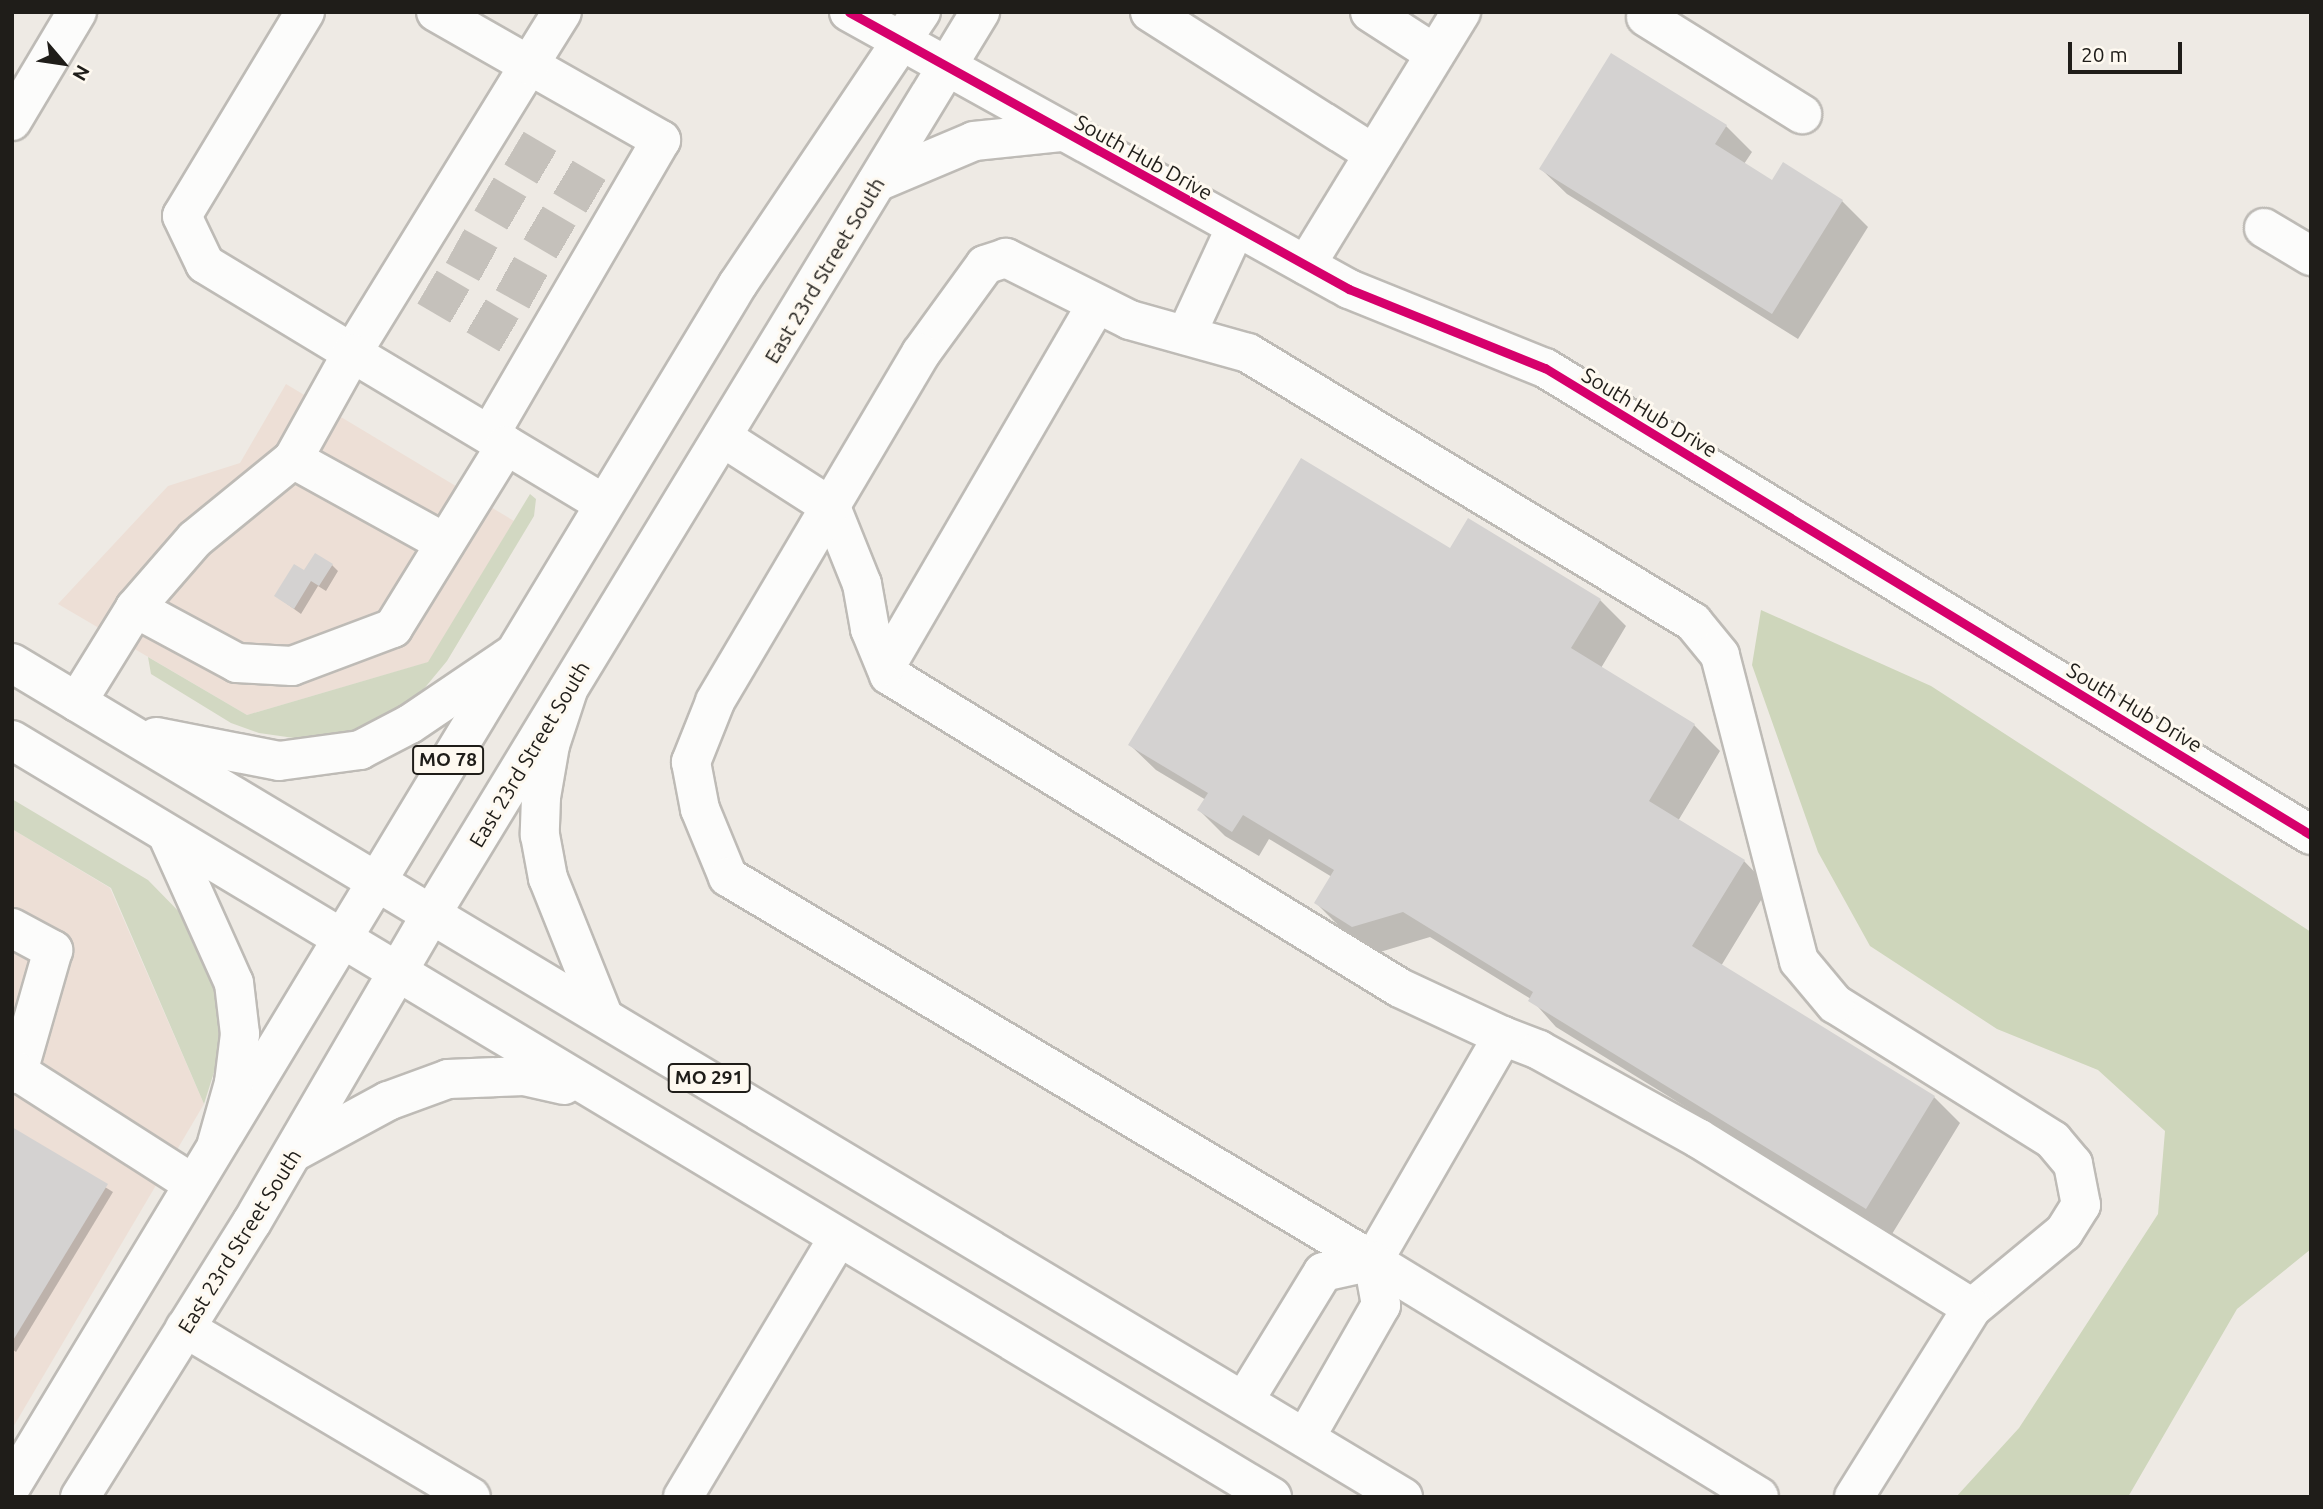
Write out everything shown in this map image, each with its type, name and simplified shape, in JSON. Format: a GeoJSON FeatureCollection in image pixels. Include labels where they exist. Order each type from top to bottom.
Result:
{"type":"FeatureCollection","features":[{"type":"Feature","properties":{"kind":"main road"},"geometry":{"type":"LineString","coordinates":[[12,121],[76,12]]}},
{"type":"Feature","properties":{"kind":"main road"},"geometry":{"type":"LineString","coordinates":[[305,12],[182,216],[205,264],[604,504]]}},
{"type":"Feature","properties":{"kind":"main road"},"geometry":{"type":"LineString","coordinates":[[135,608],[237,663],[292,666],[393,628],[445,543],[498,440],[525,345],[611,205],[660,140],[436,12]]}},
{"type":"Feature","properties":{"kind":"main road"},"geometry":{"type":"LineString","coordinates":[[77,702],[135,608],[195,539],[293,459],[352,353],[414,280],[501,140],[529,65],[562,12]]}},
{"type":"Feature","properties":{"kind":"main road","name":"South Hub Drive"},"geometry":{"type":"LineString","coordinates":[[849,12],[901,44],[1349,289],[1545,368],[2311,835]]}},
{"type":"Feature","properties":{"kind":"main road","name":"MO 78"},"geometry":{"type":"LineString","coordinates":[[12,1485],[373,882],[738,284],[921,12]]}},
{"type":"Feature","properties":{"kind":"main road","name":"East 23rd Street South"},"geometry":{"type":"LineString","coordinates":[[79,1497],[294,1152],[395,974],[980,12]]}},
{"type":"Feature","properties":{"kind":"main road"},"geometry":{"type":"LineString","coordinates":[[1150,12],[1374,154]]}},
{"type":"Feature","properties":{"kind":"main road"},"geometry":{"type":"LineString","coordinates":[[1370,12],[1435,54]]}},
{"type":"Feature","properties":{"kind":"main road"},"geometry":{"type":"LineString","coordinates":[[1306,265],[1461,12]]}},
{"type":"Feature","properties":{"kind":"main road"},"geometry":{"type":"LineString","coordinates":[[1646,17],[1802,114]]}},
{"type":"Feature","properties":{"kind":"main road"},"geometry":{"type":"LineString","coordinates":[[877,182],[974,141],[1061,132]]}},
{"type":"Feature","properties":{"kind":"main road"},"geometry":{"type":"LineString","coordinates":[[1186,335],[1236,228]]}},
{"type":"Feature","properties":{"kind":"main road"},"geometry":{"type":"LineString","coordinates":[[2264,228],[2311,257]]}},
{"type":"Feature","properties":{"kind":"main road"},"geometry":{"type":"LineString","coordinates":[[1759,1497],[1373,1261],[727,877],[700,809],[691,762],[716,702],[921,353],[985,265],[1006,258],[1097,305],[1248,353],[1693,622],[1720,655],[1799,961],[1835,1003],[2053,1140],[2073,1164],[2081,1205],[2064,1232],[1972,1308],[1854,1497]]}},
{"type":"Feature","properties":{"kind":"main road"},"geometry":{"type":"LineString","coordinates":[[886,666],[1097,305]]}},
{"type":"Feature","properties":{"kind":"main road"},"geometry":{"type":"LineString","coordinates":[[722,437],[831,507],[862,584],[870,629],[890,674],[1400,988],[1539,1050],[1698,1138],[1972,1308]]}},
{"type":"Feature","properties":{"kind":"main road"},"geometry":{"type":"LineString","coordinates":[[293,459],[445,543]]}},
{"type":"Feature","properties":{"kind":"main road"},"geometry":{"type":"LineString","coordinates":[[115,726],[192,747],[279,761],[316,759],[360,750],[410,724],[512,655]]}},
{"type":"Feature","properties":{"kind":"main road","name":"MO 291"},"geometry":{"type":"LineString","coordinates":[[12,663],[373,882],[432,913],[602,1013],[1403,1497]]}},
{"type":"Feature","properties":{"kind":"main road"},"geometry":{"type":"LineString","coordinates":[[568,690],[550,746],[541,797],[540,835],[548,878],[602,1013]]}},
{"type":"Feature","properties":{"kind":"main road"},"geometry":{"type":"LineString","coordinates":[[12,740],[395,974],[1272,1497]]}},
{"type":"Feature","properties":{"kind":"main road"},"geometry":{"type":"LineString","coordinates":[[167,834],[234,983],[240,1034],[234,1083],[217,1143]]}},
{"type":"Feature","properties":{"kind":"main road"},"geometry":{"type":"LineString","coordinates":[[12,928],[53,950],[15,1073],[193,1184]]}},
{"type":"Feature","properties":{"kind":"main road"},"geometry":{"type":"LineString","coordinates":[[1305,1438],[1381,1305],[1373,1261],[1503,1036]]}},
{"type":"Feature","properties":{"kind":"main road"},"geometry":{"type":"LineString","coordinates":[[294,1152],[388,1101],[448,1079],[524,1076],[590,1090]]}},
{"type":"Feature","properties":{"kind":"main road"},"geometry":{"type":"LineString","coordinates":[[683,1497],[838,1238]]}},
{"type":"Feature","properties":{"kind":"main road"},"geometry":{"type":"LineString","coordinates":[[1244,1401],[1323,1272],[1373,1261]]}},
{"type":"Feature","properties":{"kind":"main road"},"geometry":{"type":"LineString","coordinates":[[185,1328],[471,1497]]}},
{"type":"Feature","properties":{"kind":"shaded area"},"geometry":{"type":"Polygon","coordinates":[[[286,384],[514,521],[429,662],[247,715],[58,604],[168,486],[240,463],[286,384]]]}},
{"type":"Feature","properties":{"kind":"shaded area"},"geometry":{"type":"Polygon","coordinates":[[[12,829],[110,888],[204,1104],[12,1429],[12,829]]]}},
{"type":"Feature","properties":{"kind":"green space"},"geometry":{"type":"Polygon","coordinates":[[[530,494],[536,499],[534,516],[447,661],[418,696],[387,719],[350,734],[308,740],[259,733],[231,723],[151,674],[148,657],[247,715],[428,662],[530,494]]]}},
{"type":"Feature","properties":{"kind":"green space"},"geometry":{"type":"Polygon","coordinates":[[[1761,610],[1931,686],[2311,932],[2311,1249],[2237,1309],[2128,1497],[1956,1497],[2019,1428],[2158,1214],[2165,1131],[2098,1070],[1997,1029],[1870,946],[1818,852],[1752,665],[1761,610]]]}},
{"type":"Feature","properties":{"kind":"green space"},"geometry":{"type":"Polygon","coordinates":[[[12,799],[148,880],[190,923],[218,984],[222,1047],[204,1104],[111,888],[12,829],[12,799]]]}},
{"type":"Feature","properties":{"kind":"building"},"geometry":{"type":"Polygon","coordinates":[[[1611,53],[1727,125],[1715,144],[1772,180],[1783,162],[1843,200],[1772,314],[1539,169],[1611,53]]]}},
{"type":"Feature","properties":{"kind":"building"},"geometry":{"type":"Polygon","coordinates":[[[1301,458],[1450,548],[1468,518],[1601,599],[1571,648],[1695,724],[1649,801],[1745,860],[1692,946],[1935,1096],[1866,1209],[1528,1001],[1533,992],[1403,912],[1352,927],[1314,903],[1334,870],[1243,815],[1232,832],[1197,810],[1208,793],[1128,745],[1301,458]]]}},
{"type":"Feature","properties":{"kind":"building"},"geometry":{"type":"Polygon","coordinates":[[[315,553],[333,564],[319,586],[311,581],[294,609],[274,596],[294,564],[304,570],[315,553]]]}},
{"type":"Feature","properties":{"kind":"building"},"geometry":{"type":"Polygon","coordinates":[[[12,1127],[108,1184],[12,1342],[12,1127]]]}},
{"type":"Feature","properties":{"kind":"tunnel"},"geometry":{"type":"LineString","coordinates":[[514,148],[602,200]]}},
{"type":"Feature","properties":{"kind":"tunnel"},"geometry":{"type":"LineString","coordinates":[[484,194],[571,245]]}},
{"type":"Feature","properties":{"kind":"tunnel"},"geometry":{"type":"LineString","coordinates":[[455,246],[540,293]]}},
{"type":"Feature","properties":{"kind":"tunnel"},"geometry":{"type":"LineString","coordinates":[[427,287],[514,338]]}},
{"type":"Feature","properties":{"kind":"cycle path"},"geometry":{"type":"LineString","coordinates":[[849,12],[1349,289],[1545,368],[2311,835]]}}]}
